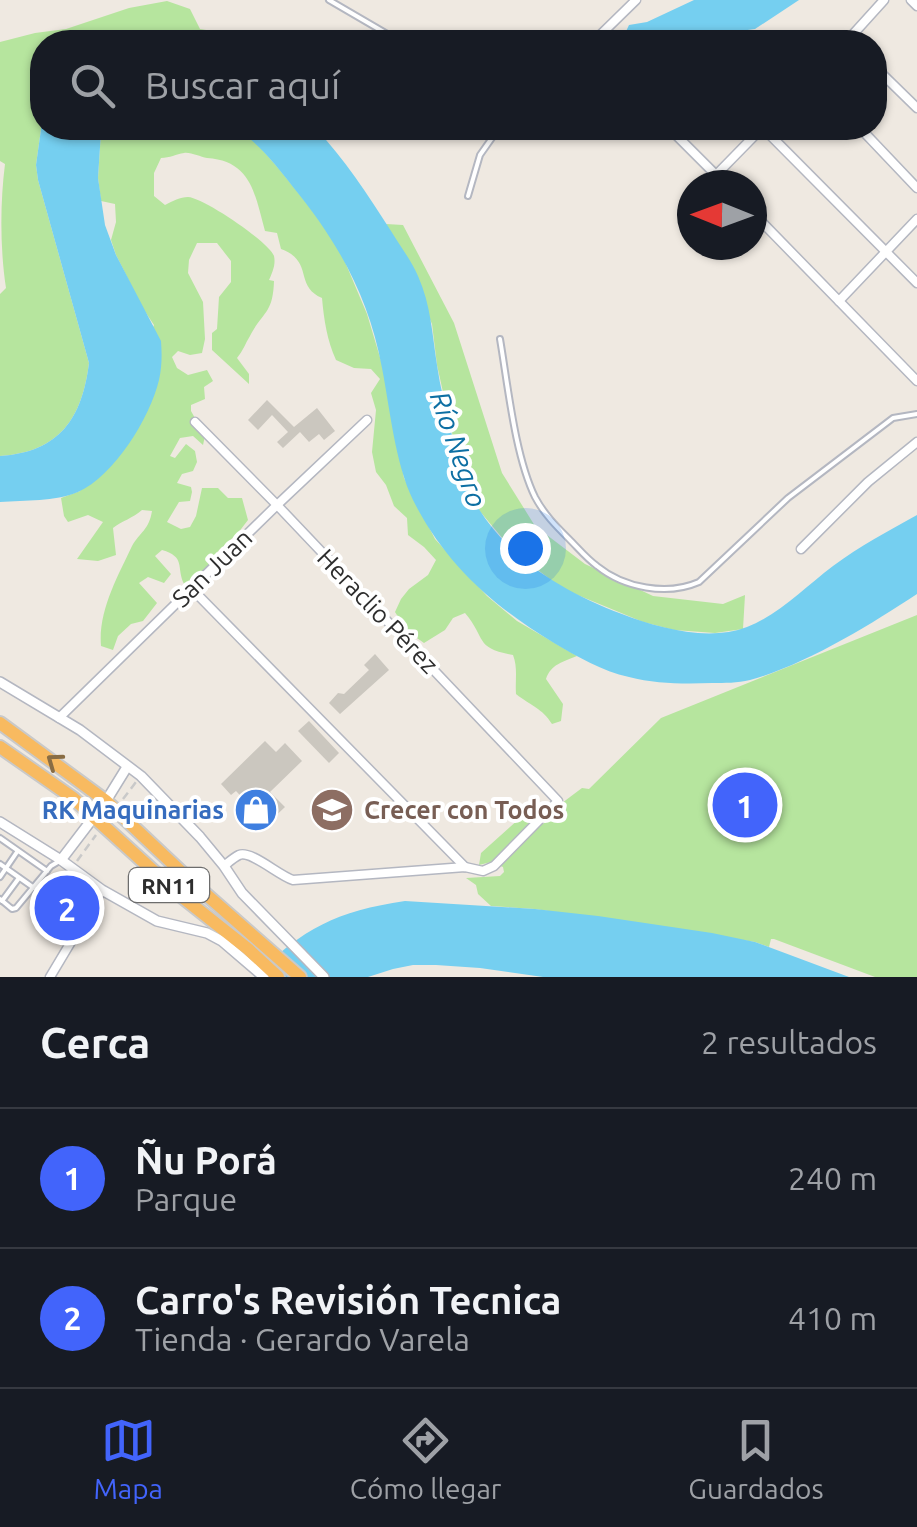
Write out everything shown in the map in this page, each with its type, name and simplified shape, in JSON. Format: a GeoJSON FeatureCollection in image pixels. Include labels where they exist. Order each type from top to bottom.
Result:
{"type":"FeatureCollection","features":[{"type":"Feature","properties":{"kind":"highway"},"geometry":{"type":"LineString","coordinates":[[0,712],[6,727]]}},
{"type":"Feature","properties":{"kind":"highway","name":"RN11"},"geometry":{"type":"LineString","coordinates":[[6,727],[113,802],[278,977]]}},
{"type":"Feature","properties":{"kind":"highway","name":"RN11"},"geometry":{"type":"LineString","coordinates":[[0,747],[40,774],[181,896],[249,947],[300,977]]}},
{"type":"Feature","properties":{"kind":"street"},"geometry":{"type":"LineString","coordinates":[[605,30],[636,0]]}},
{"type":"Feature","properties":{"kind":"street"},"geometry":{"type":"LineString","coordinates":[[859,30],[884,0]]}},
{"type":"Feature","properties":{"kind":"street"},"geometry":{"type":"LineString","coordinates":[[911,0],[917,6]]}},
{"type":"Feature","properties":{"kind":"street"},"geometry":{"type":"LineString","coordinates":[[887,79],[917,108]]}},
{"type":"Feature","properties":{"kind":"street"},"geometry":{"type":"LineString","coordinates":[[681,140],[712,170]]}},
{"type":"Feature","properties":{"kind":"street"},"geometry":{"type":"LineString","coordinates":[[720,170],[750,140]]}},
{"type":"Feature","properties":{"kind":"street"},"geometry":{"type":"LineString","coordinates":[[774,140],[917,283]]}},
{"type":"Feature","properties":{"kind":"street"},"geometry":{"type":"LineString","coordinates":[[871,140],[917,188]]}},
{"type":"Feature","properties":{"kind":"street"},"geometry":{"type":"LineString","coordinates":[[839,301],[917,218]]}},
{"type":"Feature","properties":{"kind":"street"},"geometry":{"type":"LineString","coordinates":[[767,227],[917,381]]}},
{"type":"Feature","properties":{"kind":"street","name":"San Juan"},"geometry":{"type":"LineString","coordinates":[[59,718],[367,420]]}},
{"type":"Feature","properties":{"kind":"street","name":"Heraclio Pérez"},"geometry":{"type":"LineString","coordinates":[[195,422],[558,801],[494,866],[483,871],[465,867]]}},
{"type":"Feature","properties":{"kind":"street"},"geometry":{"type":"LineString","coordinates":[[801,549],[868,482],[917,442]]}},
{"type":"Feature","properties":{"kind":"street"},"geometry":{"type":"LineString","coordinates":[[192,588],[465,867]]}},
{"type":"Feature","properties":{"kind":"street","name":"RN11"},"geometry":{"type":"LineString","coordinates":[[0,682],[80,730],[140,776],[200,837],[242,893],[324,977]]}},
{"type":"Feature","properties":{"kind":"street"},"geometry":{"type":"LineString","coordinates":[[61,860],[113,802],[127,767]]}},
{"type":"Feature","properties":{"kind":"street"},"geometry":{"type":"LineString","coordinates":[[0,822],[102,890],[157,921],[249,947],[264,977]]}},
{"type":"Feature","properties":{"kind":"street"},"geometry":{"type":"LineString","coordinates":[[224,866],[241,854],[250,854],[280,876],[293,880],[465,867]]}},
{"type":"Feature","properties":{"kind":"street"},"geometry":{"type":"LineString","coordinates":[[50,977],[102,890]]}},
{"type":"Feature","properties":{"kind":"lane"},"geometry":{"type":"LineString","coordinates":[[329,0],[380,30]]}},
{"type":"Feature","properties":{"kind":"lane"},"geometry":{"type":"LineString","coordinates":[[468,196],[480,155],[491,140]]}},
{"type":"Feature","properties":{"kind":"lane"},"geometry":{"type":"LineString","coordinates":[[500,339],[524,466],[544,514],[597,566],[622,581],[651,588],[686,588],[699,582],[788,498],[893,418],[917,414]]}},
{"type":"Feature","properties":{"kind":"lane"},"geometry":{"type":"LineString","coordinates":[[1,840],[47,871]]}},
{"type":"Feature","properties":{"kind":"lane"},"geometry":{"type":"LineString","coordinates":[[0,877],[3,866],[18,850]]}},
{"type":"Feature","properties":{"kind":"lane"},"geometry":{"type":"LineString","coordinates":[[19,878],[1,900],[12,908],[61,860]]}},
{"type":"Feature","properties":{"kind":"lane"},"geometry":{"type":"LineString","coordinates":[[3,866],[34,888]]}},
{"type":"Feature","properties":{"kind":"path"},"geometry":{"type":"LineString","coordinates":[[113,802],[137,780]]}},
{"type":"Feature","properties":{"kind":"path"},"geometry":{"type":"LineString","coordinates":[[73,866],[98,822]]}},
{"type":"Feature","properties":{"kind":"green space"},"geometry":{"type":"Polygon","coordinates":[[[167,1],[190,9],[200,29],[206,30],[58,30],[129,8],[167,1]]]}},
{"type":"Feature","properties":{"kind":"green space"},"geometry":{"type":"Polygon","coordinates":[[[30,34],[30,140],[39,140],[38,180],[89,363],[81,400],[64,429],[38,448],[0,456],[0,294],[6,288],[0,42],[30,34]]]}},
{"type":"Feature","properties":{"kind":"green space"},"geometry":{"type":"Polygon","coordinates":[[[100,140],[254,140],[279,169],[340,250],[367,314],[382,364],[404,478],[435,539],[487,596],[517,621],[577,656],[554,667],[546,679],[563,704],[561,721],[552,724],[516,694],[513,655],[486,645],[465,613],[453,618],[445,630],[424,643],[407,631],[395,612],[401,599],[428,575],[436,560],[408,535],[407,518],[394,506],[376,472],[372,452],[376,410],[371,393],[380,379],[371,369],[354,368],[336,360],[326,330],[322,298],[308,287],[297,260],[281,249],[277,233],[265,231],[254,193],[242,173],[222,161],[190,153],[161,158],[154,173],[154,196],[165,205],[182,198],[196,199],[235,222],[270,249],[274,266],[269,280],[274,281],[269,306],[237,358],[249,374],[249,384],[212,350],[219,297],[231,282],[231,261],[217,243],[197,243],[189,260],[188,273],[203,302],[205,339],[202,353],[178,351],[172,357],[177,368],[188,375],[207,370],[213,381],[204,387],[205,399],[191,405],[205,436],[203,445],[193,436],[180,438],[170,456],[175,458],[186,444],[195,451],[197,462],[193,471],[182,474],[177,483],[191,487],[190,501],[179,502],[167,522],[181,529],[190,527],[202,488],[218,488],[228,498],[242,498],[248,520],[216,553],[215,570],[206,585],[184,584],[177,559],[170,553],[162,550],[155,556],[171,574],[164,583],[148,577],[139,583],[157,603],[143,621],[131,624],[118,636],[113,650],[101,646],[110,594],[152,511],[142,510],[113,528],[116,555],[98,561],[77,559],[103,522],[88,515],[68,522],[61,498],[80,491],[154,325],[116,255],[111,240],[115,204],[101,201],[100,140]]]}},
{"type":"Feature","properties":{"kind":"green space"},"geometry":{"type":"Polygon","coordinates":[[[386,224],[403,225],[454,323],[502,473],[535,526],[585,564],[653,596],[723,604],[745,595],[743,629],[715,633],[674,630],[643,622],[563,589],[514,552],[478,509],[462,478],[432,324],[386,224]]]}},
{"type":"Feature","properties":{"kind":"green space"},"geometry":{"type":"Polygon","coordinates":[[[917,615],[917,977],[875,977],[774,939],[769,947],[535,909],[491,906],[466,878],[500,876],[503,867],[491,862],[479,865],[481,853],[529,810],[543,824],[558,806],[582,788],[589,789],[661,718],[917,615]]]}},
{"type":"Feature","properties":{"kind":"water"},"geometry":{"type":"Polygon","coordinates":[[[694,0],[799,0],[755,29],[627,30],[629,25],[647,22],[694,0]]]}},
{"type":"Feature","properties":{"kind":"water"},"geometry":{"type":"Polygon","coordinates":[[[39,140],[100,140],[98,178],[105,225],[116,255],[161,341],[161,370],[139,428],[105,473],[78,492],[59,498],[0,502],[0,456],[38,448],[64,429],[81,400],[89,363],[36,165],[39,140]]]}},
{"type":"Feature","properties":{"kind":"water"},"geometry":{"type":"Polygon","coordinates":[[[250,140],[326,140],[364,190],[409,259],[422,287],[441,390],[464,482],[477,506],[510,547],[551,579],[597,604],[652,624],[700,633],[732,631],[770,615],[843,559],[917,515],[917,594],[815,654],[771,673],[736,682],[670,683],[629,677],[590,663],[532,629],[473,582],[426,523],[402,470],[376,342],[360,294],[324,228],[250,140]]]}},
{"type":"Feature","properties":{"kind":"water"},"geometry":{"type":"Polygon","coordinates":[[[405,901],[535,909],[712,933],[755,942],[849,977],[543,977],[480,968],[413,965],[368,977],[254,977],[322,924],[360,910],[405,901]]]}},
{"type":"Feature","properties":{"kind":"building"},"geometry":{"type":"Polygon","coordinates":[[[267,400],[294,427],[317,408],[335,431],[324,440],[319,434],[309,442],[300,432],[283,448],[277,442],[288,432],[272,415],[258,430],[248,420],[267,400]]]}},
{"type":"Feature","properties":{"kind":"building"},"geometry":{"type":"Polygon","coordinates":[[[375,654],[389,670],[340,714],[329,703],[369,670],[364,665],[375,654]]]}},
{"type":"Feature","properties":{"kind":"building"},"geometry":{"type":"Polygon","coordinates":[[[309,721],[339,753],[329,763],[298,731],[309,721]]]}},
{"type":"Feature","properties":{"kind":"building"},"geometry":{"type":"Polygon","coordinates":[[[265,741],[276,752],[285,743],[302,761],[270,792],[285,807],[267,824],[236,791],[231,795],[221,784],[265,741]]]}},
{"type":"Feature","properties":{"kind":"place","name":"Ñu Porá"},"geometry":{"type":"Point","coordinates":[745,805]}},
{"type":"Feature","properties":{"kind":"place","name":"RK Maquinarias"},"geometry":{"type":"Point","coordinates":[256,810]}},
{"type":"Feature","properties":{"kind":"place","name":"Crecer con Todos"},"geometry":{"type":"Point","coordinates":[332,810]}},
{"type":"Feature","properties":{"kind":"place","name":"Carro's Revisión Tecnica"},"geometry":{"type":"Point","coordinates":[67,908]}},
{"type":"Feature","properties":{"kind":"water label","name":"Río Negro"},"geometry":{"type":"Point","coordinates":[459,449]}}]}
